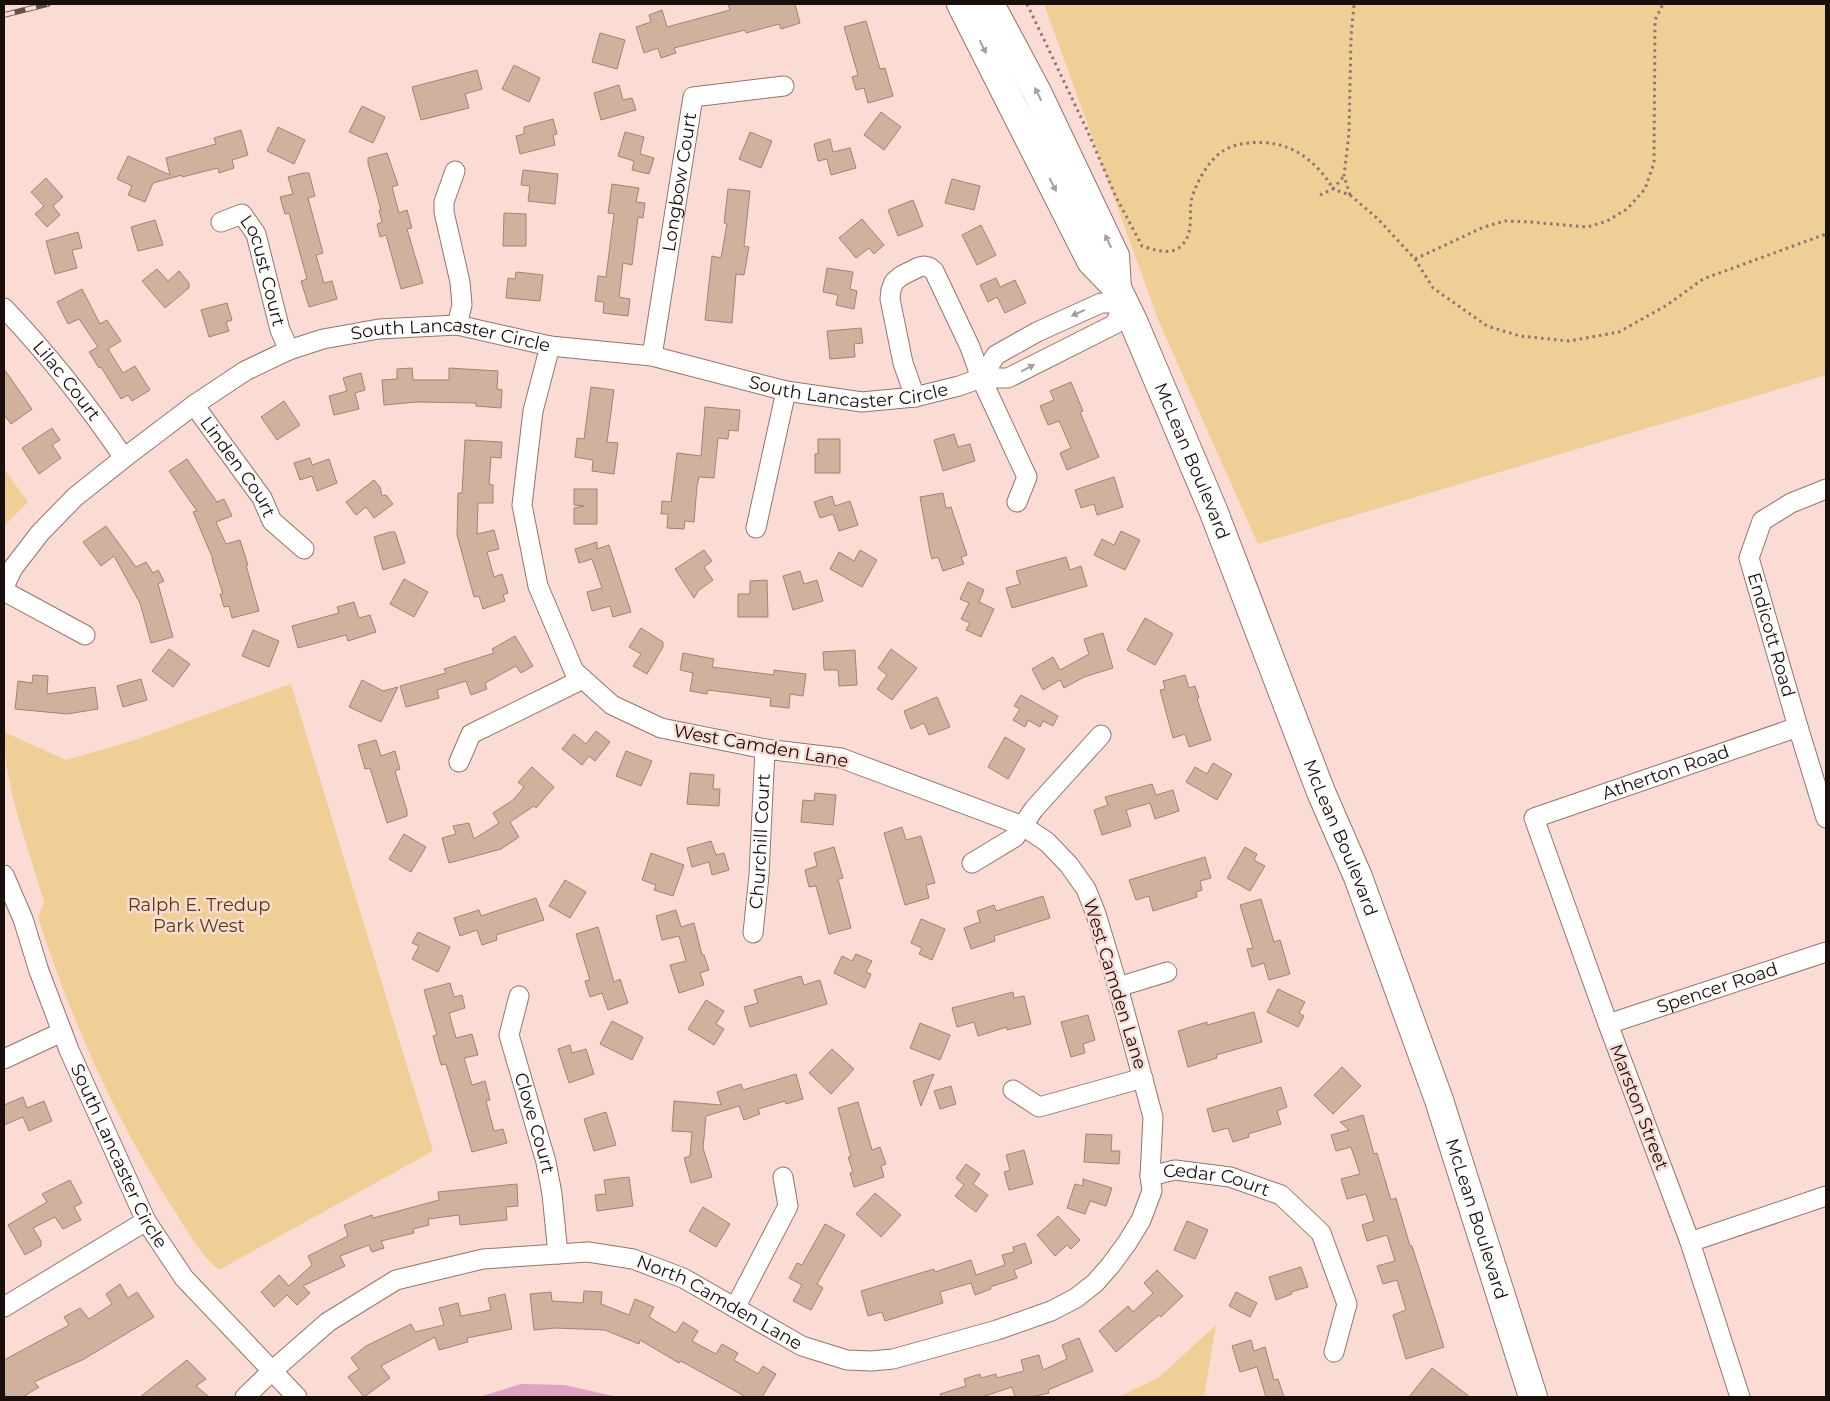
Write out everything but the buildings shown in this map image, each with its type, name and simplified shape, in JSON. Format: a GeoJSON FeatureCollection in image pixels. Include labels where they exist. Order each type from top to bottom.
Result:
{"type":"FeatureCollection","features":[{"type":"Feature","properties":{"kind":"main road","name":"McLean Boulevard"},"geometry":{"type":"LineString","coordinates":[[961,4],[1091,260],[1120,296],[1213,510],[1321,792],[1358,877],[1439,1100],[1533,1397]]}},
{"type":"Feature","properties":{"kind":"main road","name":"McLean Boulevard"},"geometry":{"type":"LineString","coordinates":[[990,4],[1037,92],[1115,256],[1120,296]]}},
{"type":"Feature","properties":{"kind":"street","name":"Longbow Court"},"geometry":{"type":"LineString","coordinates":[[652,356],[693,98],[784,86]]}},
{"type":"Feature","properties":{"kind":"street"},"geometry":{"type":"LineString","coordinates":[[455,171],[444,202],[444,212],[460,282],[462,305],[457,325]]}},
{"type":"Feature","properties":{"kind":"street","name":"Locust Court"},"geometry":{"type":"LineString","coordinates":[[221,222],[242,214],[256,234],[280,330],[289,350]]}},
{"type":"Feature","properties":{"kind":"street"},"geometry":{"type":"LineString","coordinates":[[915,397],[903,363],[890,299],[894,282],[901,276],[919,267],[929,267],[934,271],[970,347],[981,378],[1027,477],[1017,502]]}},
{"type":"Feature","properties":{"kind":"street"},"geometry":{"type":"LineString","coordinates":[[981,378],[996,355],[1037,332],[1120,296]]}},
{"type":"Feature","properties":{"kind":"street","name":"South Lancaster Circle"},"geometry":{"type":"LineString","coordinates":[[4,587],[14,568],[40,533],[75,497],[124,458],[194,405],[246,371],[289,350],[323,340],[379,329],[457,325],[550,346],[652,356],[786,391],[862,402],[915,397],[959,386],[981,378],[1008,378],[1115,324],[1120,296]]}},
{"type":"Feature","properties":{"kind":"street","name":"Lilac Court"},"geometry":{"type":"LineString","coordinates":[[4,308],[40,345],[124,458]]}},
{"type":"Feature","properties":{"kind":"street","name":"West Camden Lane"},"geometry":{"type":"LineString","coordinates":[[550,346],[533,411],[522,505],[538,586],[574,671],[612,705],[661,728],[765,749],[841,758],[1023,826],[1047,842],[1069,865],[1086,889],[1096,914],[1118,986],[1153,1117],[1150,1176]]}},
{"type":"Feature","properties":{"kind":"street"},"geometry":{"type":"LineString","coordinates":[[756,528],[786,391]]}},
{"type":"Feature","properties":{"kind":"street","name":"Linden Court"},"geometry":{"type":"LineString","coordinates":[[194,405],[252,482],[262,498],[272,521],[304,549]]}},
{"type":"Feature","properties":{"kind":"street","name":"Endicott Road"},"geometry":{"type":"LineString","coordinates":[[1826,490],[1791,503],[1762,521],[1749,558],[1826,818]]}},
{"type":"Feature","properties":{"kind":"street"},"geometry":{"type":"LineString","coordinates":[[4,591],[85,635]]}},
{"type":"Feature","properties":{"kind":"street"},"geometry":{"type":"LineString","coordinates":[[459,762],[471,734],[583,679]]}},
{"type":"Feature","properties":{"kind":"street","name":"Atherton Road"},"geometry":{"type":"LineString","coordinates":[[1534,818],[1798,726]]}},
{"type":"Feature","properties":{"kind":"street"},"geometry":{"type":"LineString","coordinates":[[972,863],[1015,838],[1034,809],[1101,735]]}},
{"type":"Feature","properties":{"kind":"street","name":"Churchill Court"},"geometry":{"type":"LineString","coordinates":[[753,933],[759,876],[765,749]]}},
{"type":"Feature","properties":{"kind":"street","name":"Marston Street"},"geometry":{"type":"LineString","coordinates":[[1534,818],[1608,1024],[1690,1242],[1740,1397]]}},
{"type":"Feature","properties":{"kind":"street","name":"South Lancaster Circle"},"geometry":{"type":"LineString","coordinates":[[4,874],[23,920],[62,1032],[146,1221],[184,1278],[297,1397]]}},
{"type":"Feature","properties":{"kind":"street","name":"Spencer Road"},"geometry":{"type":"LineString","coordinates":[[1608,1024],[1826,952]]}},
{"type":"Feature","properties":{"kind":"street"},"geometry":{"type":"LineString","coordinates":[[1118,986],[1167,972]]}},
{"type":"Feature","properties":{"kind":"street","name":"Clove Court"},"geometry":{"type":"LineString","coordinates":[[519,996],[509,1035],[546,1162],[552,1194],[558,1254]]}},
{"type":"Feature","properties":{"kind":"street"},"geometry":{"type":"LineString","coordinates":[[4,1060],[62,1032]]}},
{"type":"Feature","properties":{"kind":"street"},"geometry":{"type":"LineString","coordinates":[[1013,1090],[1039,1107],[1143,1078]]}},
{"type":"Feature","properties":{"kind":"street","name":"Cedar Court"},"geometry":{"type":"LineString","coordinates":[[1150,1176],[1174,1170],[1230,1177],[1281,1195],[1321,1233],[1347,1304],[1334,1352]]}},
{"type":"Feature","properties":{"kind":"street"},"geometry":{"type":"LineString","coordinates":[[736,1308],[788,1206],[783,1176]]}},
{"type":"Feature","properties":{"kind":"street","name":"North Camden Lane"},"geometry":{"type":"LineString","coordinates":[[245,1397],[328,1322],[396,1280],[483,1258],[588,1252],[633,1259],[683,1278],[802,1346],[847,1360],[870,1361],[892,1359],[997,1330],[1052,1312],[1076,1298],[1095,1283],[1110,1266],[1141,1220],[1152,1191],[1150,1176]]}},
{"type":"Feature","properties":{"kind":"street"},"geometry":{"type":"LineString","coordinates":[[1690,1242],[1826,1196]]}},
{"type":"Feature","properties":{"kind":"street"},"geometry":{"type":"LineString","coordinates":[[4,1307],[146,1221]]}},
{"type":"Feature","properties":{"kind":"path"},"geometry":{"type":"LineString","coordinates":[[1027,4],[1088,130],[1116,197],[1142,246],[1158,252],[1180,247],[1187,239],[1190,227],[1191,203],[1204,172],[1213,160],[1223,151],[1239,145],[1262,142],[1285,146],[1311,161],[1326,177],[1333,188],[1350,195],[1378,219],[1415,259],[1434,288],[1487,326],[1520,336],[1569,341],[1619,332],[1667,305],[1703,279],[1826,234]]}},
{"type":"Feature","properties":{"kind":"path"},"geometry":{"type":"LineString","coordinates":[[1350,195],[1344,176],[1349,133],[1351,37],[1354,4]]}},
{"type":"Feature","properties":{"kind":"path"},"geometry":{"type":"LineString","coordinates":[[1415,259],[1484,227],[1504,221],[1587,227],[1607,221],[1627,208],[1645,189],[1654,163],[1655,20],[1662,4]]}},
{"type":"Feature","properties":{"kind":"path"},"geometry":{"type":"LineString","coordinates":[[1320,195],[1333,188],[1344,176]]}},
{"type":"Feature","properties":{"kind":"green space"},"geometry":{"type":"Polygon","coordinates":[[[1044,4],[1826,4],[1826,375],[1258,544],[1159,322],[1044,4]]]}},
{"type":"Feature","properties":{"kind":"green space"},"geometry":{"type":"Polygon","coordinates":[[[4,469],[28,502],[4,526],[4,469]]]}},
{"type":"Feature","properties":{"kind":"green space","name":"Ralph E. Tredup Park West"},"geometry":{"type":"Polygon","coordinates":[[[291,684],[433,1151],[219,1270],[206,1258],[195,1243],[154,1178],[115,1107],[80,1032],[38,917],[44,902],[18,818],[8,775],[4,732],[66,760],[132,741],[291,684]]]}},
{"type":"Feature","properties":{"kind":"green space"},"geometry":{"type":"Polygon","coordinates":[[[1216,1325],[1204,1397],[1118,1397],[1158,1378],[1216,1325]]]}},
{"type":"Feature","properties":{"kind":"shaded area"},"geometry":{"type":"Polygon","coordinates":[[[521,1384],[564,1385],[618,1397],[479,1397],[521,1384]]]}},
{"type":"Feature","properties":{"kind":"railway"},"geometry":{"type":"LineString","coordinates":[[4,15],[48,4]]}}]}
